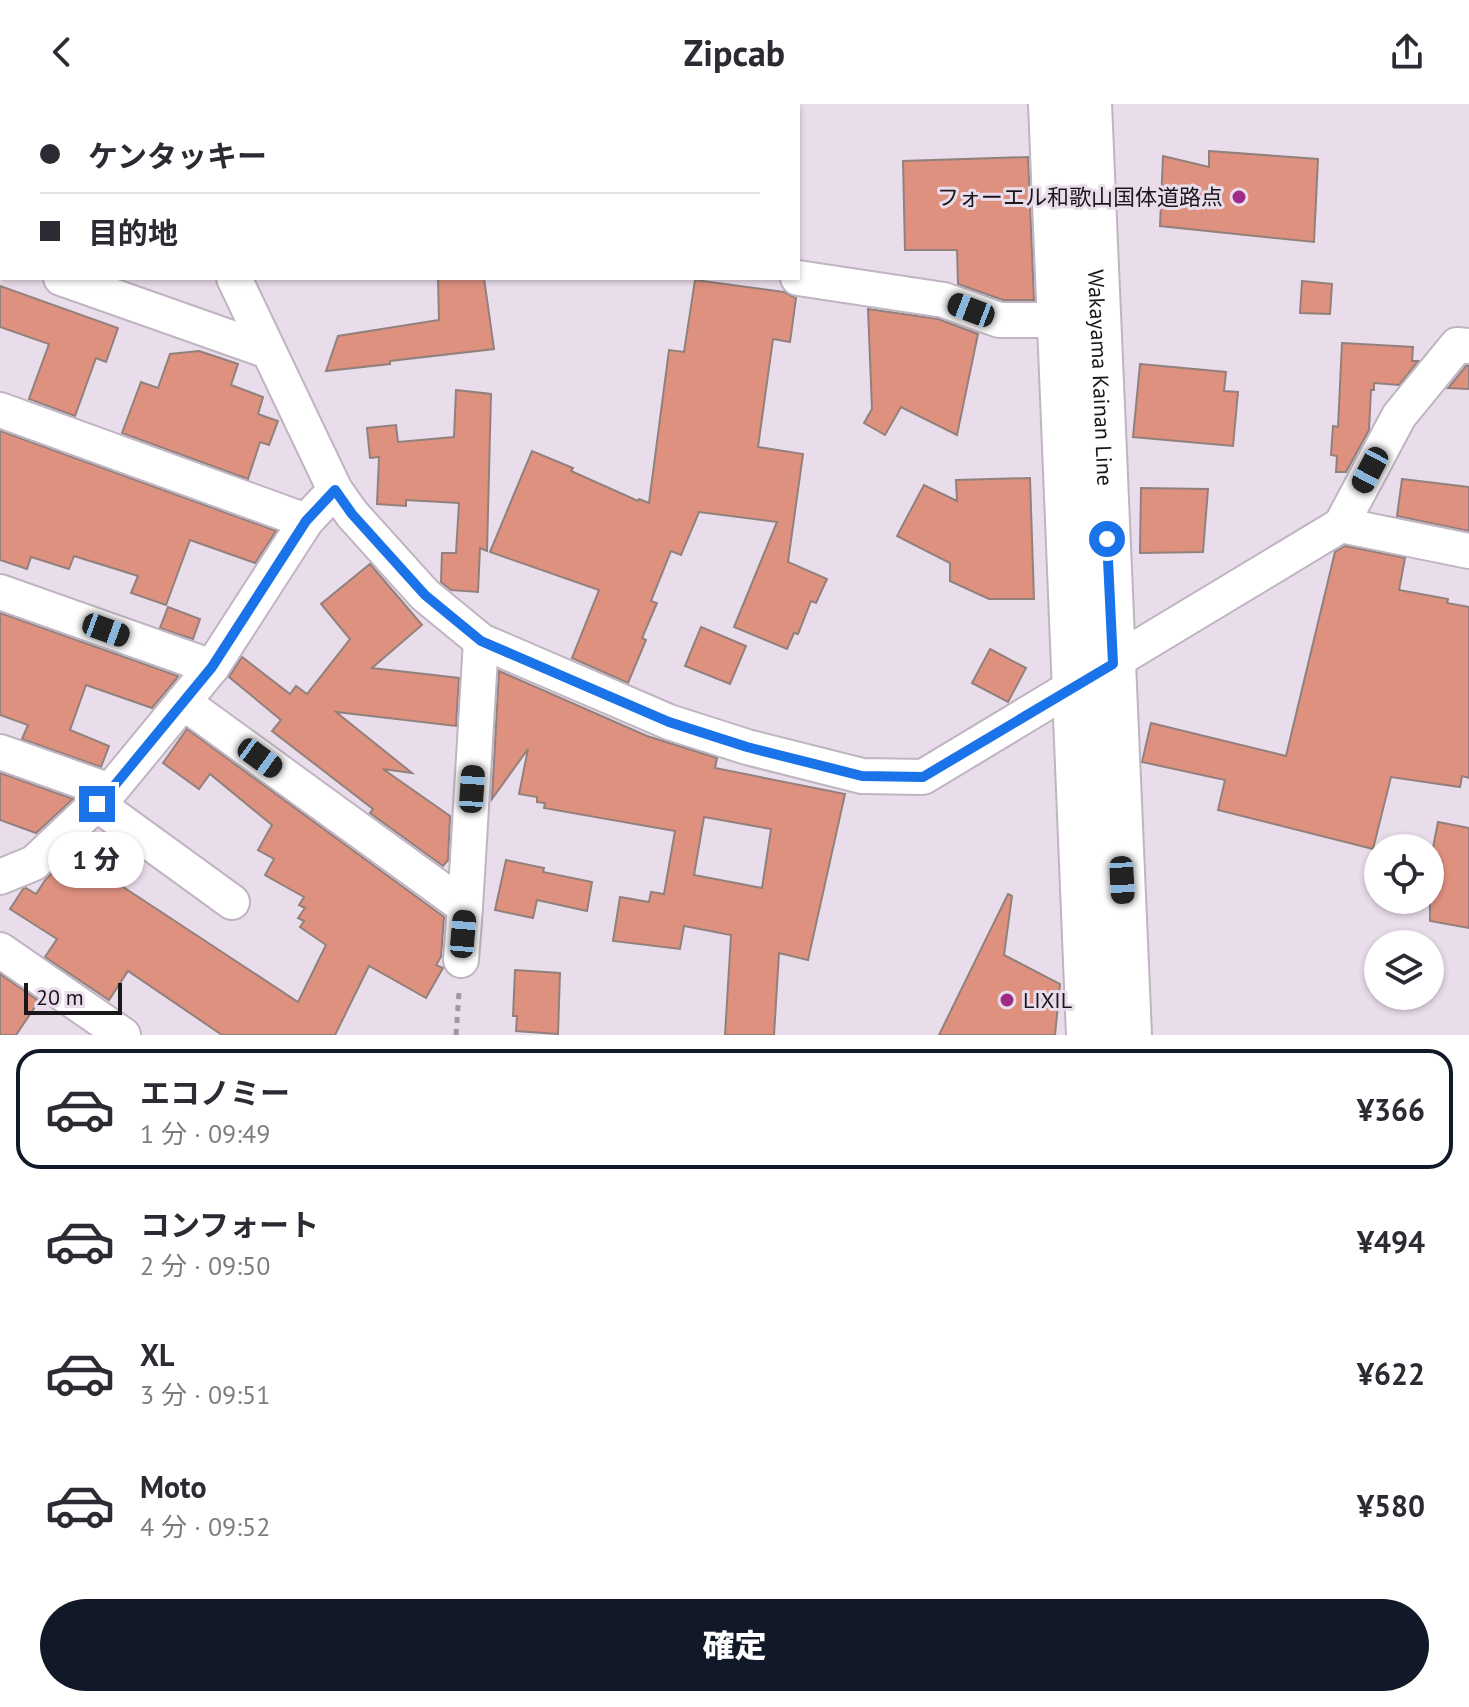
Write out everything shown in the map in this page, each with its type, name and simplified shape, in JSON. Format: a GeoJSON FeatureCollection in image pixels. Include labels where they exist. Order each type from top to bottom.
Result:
{"type":"FeatureCollection","features":[{"type":"Feature","properties":{"kind":"main road","name":"Wakayama Kainan Line"},"geometry":{"type":"LineString","coordinates":[[1051,104],[1079,320],[1113,664],[1129,1035]]}},
{"type":"Feature","properties":{"kind":"main road","name":"Wakayama Kainan Line"},"geometry":{"type":"LineString","coordinates":[[1089,104],[1079,320],[1074,685],[1089,1035]]}},
{"type":"Feature","properties":{"kind":"street"},"geometry":{"type":"LineString","coordinates":[[800,278],[944,300],[999,320],[1079,320]]}},
{"type":"Feature","properties":{"kind":"street"},"geometry":{"type":"LineString","coordinates":[[67,280],[268,351]]}},
{"type":"Feature","properties":{"kind":"street"},"geometry":{"type":"LineString","coordinates":[[235,280],[335,490],[352,514],[425,595],[481,641],[669,722],[747,747],[862,776],[923,777],[1341,525],[1399,416],[1457,345],[1469,346]]}},
{"type":"Feature","properties":{"kind":"street"},"geometry":{"type":"LineString","coordinates":[[0,410],[306,521]]}},
{"type":"Feature","properties":{"kind":"street"},"geometry":{"type":"LineString","coordinates":[[0,877],[34,863],[104,798],[212,667],[306,521],[335,490]]}},
{"type":"Feature","properties":{"kind":"street"},"geometry":{"type":"LineString","coordinates":[[1341,525],[1469,551]]}},
{"type":"Feature","properties":{"kind":"street"},"geometry":{"type":"LineString","coordinates":[[0,592],[212,667]]}},
{"type":"Feature","properties":{"kind":"street"},"geometry":{"type":"LineString","coordinates":[[461,960],[481,641]]}},
{"type":"Feature","properties":{"kind":"street"},"geometry":{"type":"LineString","coordinates":[[183,702],[465,907]]}},
{"type":"Feature","properties":{"kind":"street"},"geometry":{"type":"LineString","coordinates":[[0,752],[104,798],[232,902]]}},
{"type":"Feature","properties":{"kind":"street"},"geometry":{"type":"LineString","coordinates":[[0,950],[123,1035]]}},
{"type":"Feature","properties":{"kind":"path"},"geometry":{"type":"LineString","coordinates":[[456,1035],[461,960]]}},
{"type":"Feature","properties":{"kind":"building","name":"フォーエル和歌山国体道路点"},"geometry":{"type":"Polygon","coordinates":[[[1209,151],[1318,159],[1314,242],[1160,226],[1163,156],[1209,167],[1209,151]]]}},
{"type":"Feature","properties":{"kind":"building"},"geometry":{"type":"Polygon","coordinates":[[[1028,157],[1034,300],[1003,300],[958,284],[957,250],[905,250],[903,161],[1028,157]]]}},
{"type":"Feature","properties":{"kind":"building"},"geometry":{"type":"Polygon","coordinates":[[[438,280],[484,280],[494,349],[326,371],[338,336],[439,320],[438,280]]]}},
{"type":"Feature","properties":{"kind":"building"},"geometry":{"type":"Polygon","coordinates":[[[695,280],[784,292],[796,298],[790,342],[773,339],[758,447],[803,454],[788,562],[827,579],[816,603],[811,601],[798,634],[794,633],[787,649],[734,627],[777,522],[699,512],[681,555],[671,551],[651,601],[657,603],[642,638],[646,640],[628,683],[572,658],[599,590],[490,552],[532,451],[638,501],[649,503],[669,350],[684,352],[695,280]]]}},
{"type":"Feature","properties":{"kind":"building"},"geometry":{"type":"Polygon","coordinates":[[[1302,281],[1332,284],[1330,314],[1300,313],[1302,281]]]}},
{"type":"Feature","properties":{"kind":"building"},"geometry":{"type":"Polygon","coordinates":[[[0,286],[118,328],[106,362],[96,358],[75,416],[29,399],[49,344],[0,327],[0,286]]]}},
{"type":"Feature","properties":{"kind":"building"},"geometry":{"type":"Polygon","coordinates":[[[868,309],[938,319],[978,334],[957,435],[901,407],[885,435],[864,423],[872,409],[868,309]]]}},
{"type":"Feature","properties":{"kind":"building"},"geometry":{"type":"Polygon","coordinates":[[[1342,343],[1413,347],[1412,361],[1418,361],[1399,385],[1374,383],[1369,430],[1346,472],[1336,472],[1337,456],[1331,455],[1333,426],[1338,427],[1342,343]]]}},
{"type":"Feature","properties":{"kind":"building"},"geometry":{"type":"Polygon","coordinates":[[[199,351],[238,364],[231,385],[263,397],[258,414],[278,421],[269,445],[260,442],[248,479],[122,433],[141,382],[158,388],[170,354],[199,351]]]}},
{"type":"Feature","properties":{"kind":"building"},"geometry":{"type":"Polygon","coordinates":[[[1140,364],[1226,372],[1224,391],[1238,392],[1233,446],[1133,437],[1140,364]]]}},
{"type":"Feature","properties":{"kind":"building"},"geometry":{"type":"Polygon","coordinates":[[[1469,366],[1469,389],[1448,388],[1469,366]]]}},
{"type":"Feature","properties":{"kind":"building"},"geometry":{"type":"Polygon","coordinates":[[[456,390],[491,394],[487,551],[480,548],[478,592],[451,590],[441,582],[442,553],[456,553],[459,503],[406,500],[406,506],[377,504],[379,457],[370,458],[367,428],[396,425],[398,442],[454,437],[456,390]]]}},
{"type":"Feature","properties":{"kind":"building"},"geometry":{"type":"Polygon","coordinates":[[[0,431],[276,531],[255,563],[190,540],[166,605],[131,593],[138,576],[74,556],[69,569],[31,557],[27,569],[0,560],[0,431]]]}},
{"type":"Feature","properties":{"kind":"building"},"geometry":{"type":"Polygon","coordinates":[[[1030,478],[1034,599],[989,599],[950,581],[950,563],[897,536],[924,485],[957,501],[956,480],[1030,478]]]}},
{"type":"Feature","properties":{"kind":"building"},"geometry":{"type":"Polygon","coordinates":[[[1402,479],[1469,487],[1469,531],[1397,516],[1402,479]]]}},
{"type":"Feature","properties":{"kind":"building"},"geometry":{"type":"Polygon","coordinates":[[[1141,488],[1208,489],[1203,552],[1140,553],[1141,488]]]}},
{"type":"Feature","properties":{"kind":"building"},"geometry":{"type":"Polygon","coordinates":[[[1345,546],[1405,558],[1399,590],[1448,599],[1447,603],[1469,607],[1469,778],[1462,776],[1460,787],[1391,777],[1377,834],[1364,834],[1364,847],[1218,810],[1225,780],[1142,762],[1151,723],[1286,756],[1335,552],[1345,546]]]}},
{"type":"Feature","properties":{"kind":"building"},"geometry":{"type":"Polygon","coordinates":[[[370,564],[422,625],[372,668],[459,678],[456,726],[336,712],[412,773],[383,769],[450,816],[448,860],[443,866],[370,813],[373,809],[272,731],[281,720],[229,677],[242,657],[290,694],[296,686],[307,694],[350,639],[321,604],[370,564]]]}},
{"type":"Feature","properties":{"kind":"building"},"geometry":{"type":"Polygon","coordinates":[[[168,607],[200,619],[193,639],[160,628],[168,607]]]}},
{"type":"Feature","properties":{"kind":"building"},"geometry":{"type":"Polygon","coordinates":[[[0,613],[178,676],[152,708],[86,685],[70,730],[109,746],[101,767],[22,739],[28,725],[0,715],[0,613]]]}},
{"type":"Feature","properties":{"kind":"building"},"geometry":{"type":"Polygon","coordinates":[[[701,627],[746,646],[730,684],[685,666],[701,627]]]}},
{"type":"Feature","properties":{"kind":"building"},"geometry":{"type":"Polygon","coordinates":[[[990,649],[1026,668],[1008,702],[972,683],[990,649]]]}},
{"type":"Feature","properties":{"kind":"building"},"geometry":{"type":"Polygon","coordinates":[[[499,671],[647,736],[717,758],[715,768],[845,794],[808,960],[779,953],[774,1035],[725,1035],[731,935],[684,926],[680,949],[613,941],[620,897],[649,902],[651,892],[664,894],[675,831],[544,808],[545,803],[537,802],[537,797],[519,794],[528,749],[492,799],[499,671]],[[704,817],[694,875],[762,888],[771,829],[704,817]]]}},
{"type":"Feature","properties":{"kind":"building"},"geometry":{"type":"Polygon","coordinates":[[[187,729],[444,917],[441,957],[436,965],[443,968],[426,998],[369,966],[335,1035],[222,1035],[128,971],[109,1000],[45,957],[57,939],[10,909],[23,889],[36,894],[46,879],[73,854],[298,1002],[326,945],[300,927],[304,921],[298,918],[305,908],[299,905],[304,897],[265,875],[274,859],[258,850],[272,825],[210,774],[199,789],[163,763],[187,729]]]}},
{"type":"Feature","properties":{"kind":"building"},"geometry":{"type":"Polygon","coordinates":[[[0,773],[73,799],[36,833],[0,820],[0,773]]]}},
{"type":"Feature","properties":{"kind":"building"},"geometry":{"type":"Polygon","coordinates":[[[1438,822],[1469,828],[1469,928],[1430,921],[1430,914],[1444,914],[1444,834],[1436,834],[1438,822]]]}},
{"type":"Feature","properties":{"kind":"building"},"geometry":{"type":"Polygon","coordinates":[[[506,860],[544,868],[543,872],[592,882],[587,911],[537,900],[533,918],[495,910],[506,860]]]}},
{"type":"Feature","properties":{"kind":"building","name":"LIXIL"},"geometry":{"type":"Polygon","coordinates":[[[1008,894],[1012,896],[1004,955],[1060,984],[1055,1035],[939,1035],[1008,894]]]}},
{"type":"Feature","properties":{"kind":"building"},"geometry":{"type":"Polygon","coordinates":[[[515,970],[560,973],[558,1034],[516,1031],[517,1016],[513,1016],[515,970]]]}},
{"type":"Feature","properties":{"kind":"building"},"geometry":{"type":"Polygon","coordinates":[[[0,974],[39,1001],[16,1035],[0,1035],[0,974]]]}},
{"type":"Feature","properties":{"kind":"place","name":"フォーエル和歌山国体道路点"},"geometry":{"type":"Point","coordinates":[1239,197]}},
{"type":"Feature","properties":{"kind":"place","name":"LIXIL"},"geometry":{"type":"Point","coordinates":[1007,1000]}},
{"type":"Feature","properties":{"kind":"route"},"geometry":{"type":"LineString","coordinates":[[97,804],[212,667],[306,521],[335,490],[352,514],[425,595],[481,641],[669,722],[747,747],[862,776],[923,777],[1113,664],[1107,539]]}}]}
